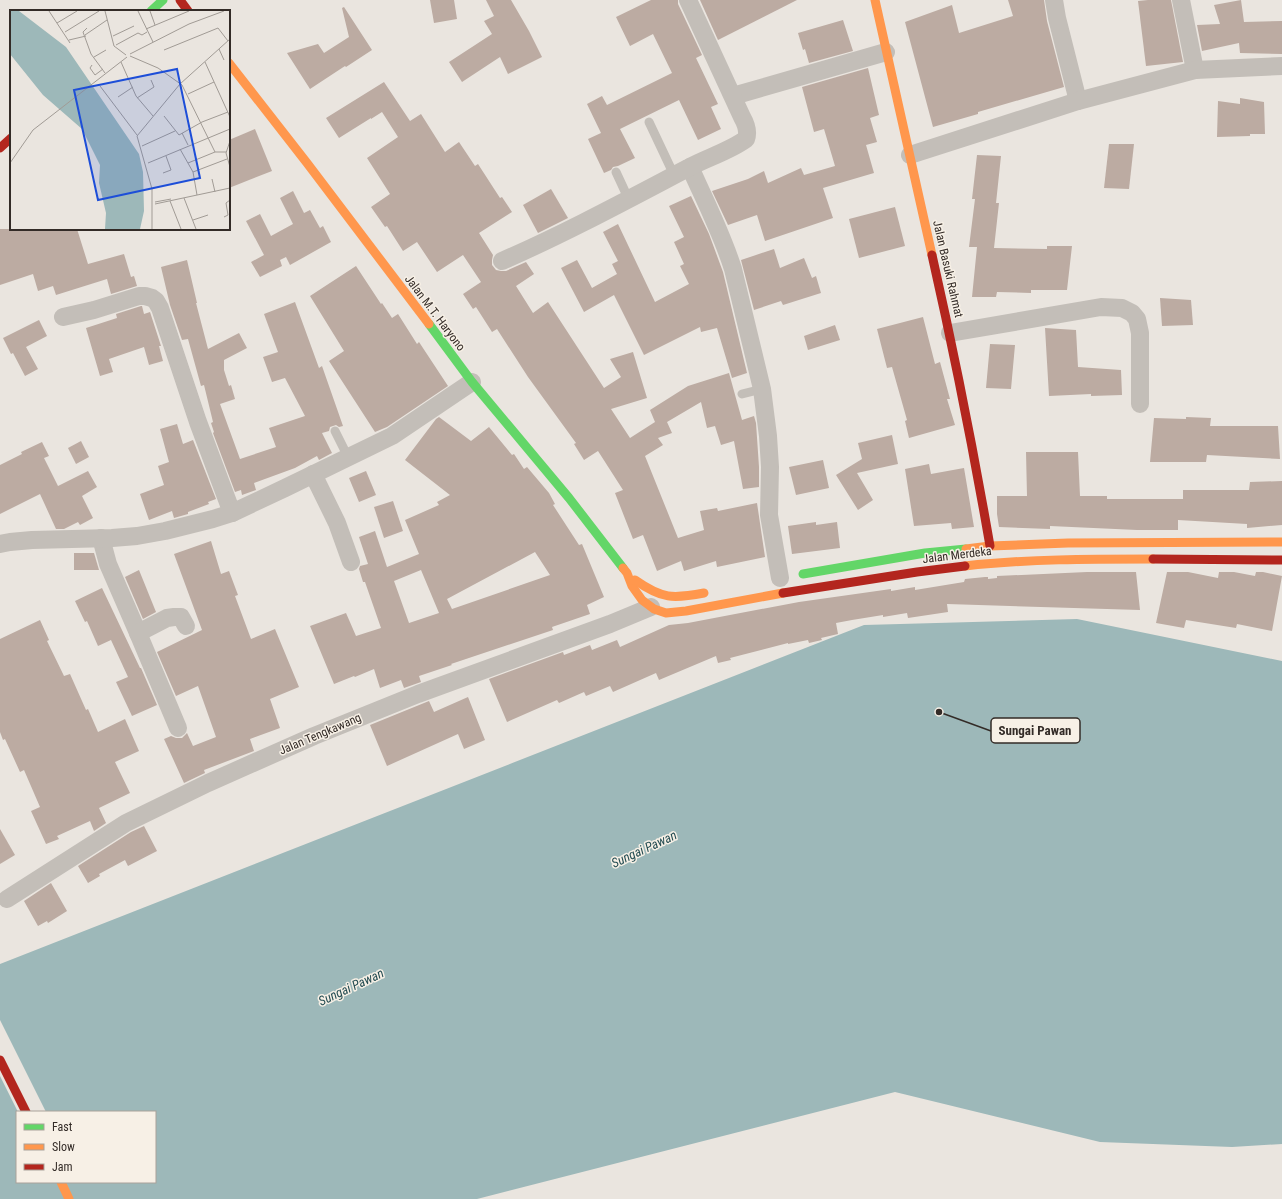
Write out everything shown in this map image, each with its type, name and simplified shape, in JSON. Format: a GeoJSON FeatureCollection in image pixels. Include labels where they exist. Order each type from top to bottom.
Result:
{"type":"FeatureCollection","features":[{"type":"Feature","properties":{"kind":"main road"},"geometry":{"type":"LineString","coordinates":[[152,10],[163,0]]}},
{"type":"Feature","properties":{"kind":"main road"},"geometry":{"type":"LineString","coordinates":[[180,0],[187,10]]}},
{"type":"Feature","properties":{"kind":"main road","name":"Jalan Basuki Rahmat"},"geometry":{"type":"LineString","coordinates":[[875,0],[950,333],[970,432],[990,546]]}},
{"type":"Feature","properties":{"kind":"main road","name":"Jalan M.T. Haryono"},"geometry":{"type":"LineString","coordinates":[[230,64],[307,163],[472,382],[569,498],[647,599]]}},
{"type":"Feature","properties":{"kind":"main road"},"geometry":{"type":"LineString","coordinates":[[0,148],[10,139]]}},
{"type":"Feature","properties":{"kind":"main road","name":"Jalan Merdeka"},"geometry":{"type":"LineString","coordinates":[[784,578],[925,553],[990,546],[1068,543],[1282,542]]}},
{"type":"Feature","properties":{"kind":"main road"},"geometry":{"type":"LineString","coordinates":[[1179,543],[1180,559]]}},
{"type":"Feature","properties":{"kind":"main road","name":"Jalan Merdeka"},"geometry":{"type":"LineString","coordinates":[[647,599],[654,610],[666,613],[680,612],[797,590],[917,572],[995,563],[1069,559],[1282,560]]}},
{"type":"Feature","properties":{"kind":"main road"},"geometry":{"type":"LineString","coordinates":[[647,599],[663,596],[676,597],[713,591]]}},
{"type":"Feature","properties":{"kind":"main road"},"geometry":{"type":"LineString","coordinates":[[0,1060],[26,1111]]}},
{"type":"Feature","properties":{"kind":"main road"},"geometry":{"type":"LineString","coordinates":[[61,1183],[69,1199]]}},
{"type":"Feature","properties":{"kind":"street"},"geometry":{"type":"LineString","coordinates":[[502,261],[534,247],[629,200],[674,175],[746,139],[747,128],[688,0]]}},
{"type":"Feature","properties":{"kind":"street"},"geometry":{"type":"LineString","coordinates":[[1054,0],[1057,18],[1078,101]]}},
{"type":"Feature","properties":{"kind":"street"},"geometry":{"type":"LineString","coordinates":[[1181,0],[1195,70]]}},
{"type":"Feature","properties":{"kind":"street"},"geometry":{"type":"LineString","coordinates":[[733,96],[886,52]]}},
{"type":"Feature","properties":{"kind":"street"},"geometry":{"type":"LineString","coordinates":[[910,155],[1078,101],[1195,70],[1282,66]]}},
{"type":"Feature","properties":{"kind":"street"},"geometry":{"type":"LineString","coordinates":[[690,167],[728,252],[762,389],[770,467],[769,515],[784,578]]}},
{"type":"Feature","properties":{"kind":"street"},"geometry":{"type":"LineString","coordinates":[[63,317],[94,310],[139,296],[152,298],[156,301],[160,308],[205,441],[232,512]]}},
{"type":"Feature","properties":{"kind":"street"},"geometry":{"type":"LineString","coordinates":[[950,333],[1101,307],[1122,308],[1137,319],[1140,333],[1140,404]]}},
{"type":"Feature","properties":{"kind":"street"},"geometry":{"type":"LineString","coordinates":[[0,544],[32,540],[137,536],[214,519],[232,512],[392,436],[472,382]]}},
{"type":"Feature","properties":{"kind":"street"},"geometry":{"type":"LineString","coordinates":[[313,474],[337,523],[351,562]]}},
{"type":"Feature","properties":{"kind":"street"},"geometry":{"type":"LineString","coordinates":[[101,538],[108,564],[178,728]]}},
{"type":"Feature","properties":{"kind":"street","name":"Jalan Tengkawang"},"geometry":{"type":"LineString","coordinates":[[7,899],[126,823],[208,783],[314,736],[418,694],[610,624],[647,599]]}},
{"type":"Feature","properties":{"kind":"street"},"geometry":{"type":"LineString","coordinates":[[138,633],[170,617],[181,618],[186,626]]}},
{"type":"Feature","properties":{"kind":"lane"},"geometry":{"type":"LineString","coordinates":[[649,122],[674,175]]}},
{"type":"Feature","properties":{"kind":"lane"},"geometry":{"type":"LineString","coordinates":[[616,172],[629,200]]}},
{"type":"Feature","properties":{"kind":"lane"},"geometry":{"type":"LineString","coordinates":[[742,394],[762,389]]}},
{"type":"Feature","properties":{"kind":"lane"},"geometry":{"type":"LineString","coordinates":[[334,431],[348,457]]}},
{"type":"Feature","properties":{"kind":"water"},"geometry":{"type":"Polygon","coordinates":[[[1077,619],[1282,661],[1282,1144],[1232,1147],[1100,1142],[895,1092],[477,1199],[0,1199],[0,964],[864,625],[1077,619]]]}},
{"type":"Feature","properties":{"kind":"pier"},"geometry":{"type":"Polygon","coordinates":[[[0,1020],[46,1111],[18,1111],[0,1076],[0,1020]]]}},
{"type":"Feature","properties":{"kind":"building"},"geometry":{"type":"Polygon","coordinates":[[[430,0],[454,0],[457,19],[434,23],[430,0]]]}},
{"type":"Feature","properties":{"kind":"building"},"geometry":{"type":"Polygon","coordinates":[[[486,0],[511,0],[542,57],[508,74],[500,57],[462,82],[449,62],[492,34],[484,21],[494,16],[486,0]]]}},
{"type":"Feature","properties":{"kind":"building"},"geometry":{"type":"Polygon","coordinates":[[[651,0],[678,0],[678,4],[702,55],[696,58],[718,104],[711,107],[721,129],[698,140],[679,100],[620,129],[635,158],[613,167],[611,170],[604,173],[588,139],[601,133],[587,104],[602,96],[607,105],[672,73],[653,34],[630,46],[616,17],[651,0]]]}},
{"type":"Feature","properties":{"kind":"building"},"geometry":{"type":"Polygon","coordinates":[[[700,0],[797,0],[718,40],[700,0]]]}},
{"type":"Feature","properties":{"kind":"building"},"geometry":{"type":"Polygon","coordinates":[[[1008,0],[1044,0],[1047,21],[1064,87],[978,112],[978,114],[933,127],[905,22],[952,5],[959,33],[1013,16],[1008,0]]]}},
{"type":"Feature","properties":{"kind":"building"},"geometry":{"type":"Polygon","coordinates":[[[1171,0],[1183,62],[1146,66],[1138,1],[1171,0]]]}},
{"type":"Feature","properties":{"kind":"building"},"geometry":{"type":"Polygon","coordinates":[[[1241,0],[1244,22],[1282,21],[1282,54],[1240,53],[1239,43],[1202,51],[1197,25],[1220,24],[1214,5],[1241,0]]]}},
{"type":"Feature","properties":{"kind":"building"},"geometry":{"type":"Polygon","coordinates":[[[344,7],[372,50],[310,89],[287,53],[318,44],[324,53],[349,37],[342,8],[344,7]]]}},
{"type":"Feature","properties":{"kind":"building"},"geometry":{"type":"Polygon","coordinates":[[[843,20],[853,51],[809,63],[798,33],[843,20]]]}},
{"type":"Feature","properties":{"kind":"building"},"geometry":{"type":"Polygon","coordinates":[[[868,68],[879,115],[870,118],[877,142],[866,145],[874,173],[823,188],[833,218],[765,241],[757,215],[728,225],[712,191],[748,179],[764,171],[768,183],[801,168],[804,175],[835,166],[824,129],[814,132],[802,87],[868,68]]]}},
{"type":"Feature","properties":{"kind":"building"},"geometry":{"type":"Polygon","coordinates":[[[384,82],[410,121],[421,114],[445,152],[459,142],[475,166],[478,164],[500,198],[502,197],[512,212],[479,233],[493,255],[492,265],[496,270],[506,271],[526,262],[534,274],[516,286],[533,313],[548,302],[604,388],[621,377],[610,359],[633,352],[647,398],[611,409],[630,438],[655,422],[650,410],[688,386],[729,373],[742,420],[754,416],[756,423],[759,487],[743,489],[734,441],[721,445],[715,426],[707,428],[701,402],[667,422],[672,433],[658,438],[663,445],[645,456],[678,538],[704,530],[700,511],[717,508],[718,511],[757,503],[765,557],[717,567],[716,561],[684,571],[681,561],[657,571],[643,535],[633,539],[615,493],[623,490],[598,451],[584,460],[574,444],[576,443],[528,377],[497,329],[492,332],[476,307],[473,309],[463,294],[481,282],[463,255],[437,272],[417,242],[403,251],[387,226],[385,227],[371,207],[390,194],[367,158],[398,137],[382,112],[339,138],[326,118],[384,82]]]}},
{"type":"Feature","properties":{"kind":"building"},"geometry":{"type":"Polygon","coordinates":[[[1240,98],[1264,102],[1265,134],[1217,137],[1218,101],[1240,104],[1240,98]]]}},
{"type":"Feature","properties":{"kind":"building"},"geometry":{"type":"Polygon","coordinates":[[[255,129],[272,171],[230,188],[230,140],[255,129]]]}},
{"type":"Feature","properties":{"kind":"building"},"geometry":{"type":"Polygon","coordinates":[[[1109,144],[1134,144],[1129,189],[1104,188],[1109,144]]]}},
{"type":"Feature","properties":{"kind":"building"},"geometry":{"type":"Polygon","coordinates":[[[977,155],[1001,156],[996,203],[999,203],[994,248],[1047,249],[1047,246],[1072,246],[1067,290],[1031,290],[1031,293],[997,292],[996,297],[972,297],[977,247],[969,247],[975,199],[972,199],[977,155]]]}},
{"type":"Feature","properties":{"kind":"building"},"geometry":{"type":"Polygon","coordinates":[[[551,189],[568,218],[538,233],[523,205],[551,189]]]}},
{"type":"Feature","properties":{"kind":"building"},"geometry":{"type":"Polygon","coordinates":[[[293,191],[304,213],[310,210],[320,228],[323,226],[331,242],[290,265],[286,257],[280,260],[282,266],[260,277],[251,262],[264,255],[246,221],[260,214],[271,236],[293,224],[280,198],[293,191]]]}},
{"type":"Feature","properties":{"kind":"building"},"geometry":{"type":"Polygon","coordinates":[[[691,196],[709,234],[723,272],[747,373],[732,378],[717,328],[701,332],[700,327],[644,355],[614,295],[584,312],[561,268],[577,260],[592,288],[617,274],[612,264],[618,261],[603,232],[618,224],[655,302],[689,284],[680,266],[684,264],[674,242],[684,237],[669,206],[691,196]]]}},
{"type":"Feature","properties":{"kind":"building"},"geometry":{"type":"Polygon","coordinates":[[[895,207],[905,246],[859,258],[849,219],[895,207]]]}},
{"type":"Feature","properties":{"kind":"building"},"geometry":{"type":"Polygon","coordinates":[[[0,229],[10,229],[77,230],[88,264],[124,254],[131,277],[134,276],[137,286],[111,294],[107,279],[56,295],[53,286],[38,291],[33,274],[0,285],[0,229]]]}},
{"type":"Feature","properties":{"kind":"building"},"geometry":{"type":"Polygon","coordinates":[[[774,249],[780,268],[804,258],[812,278],[816,276],[821,293],[783,305],[781,301],[754,310],[741,260],[774,249]]]}},
{"type":"Feature","properties":{"kind":"building"},"geometry":{"type":"Polygon","coordinates":[[[187,260],[208,349],[239,333],[247,348],[224,360],[224,370],[229,386],[231,385],[235,399],[220,404],[240,459],[276,447],[269,428],[305,416],[285,378],[272,382],[263,357],[278,352],[264,314],[295,302],[319,368],[322,366],[343,426],[339,427],[336,425],[330,427],[329,431],[322,433],[332,453],[319,460],[317,456],[295,468],[254,483],[256,490],[242,495],[241,490],[235,492],[213,433],[211,423],[213,422],[204,385],[201,386],[188,339],[182,340],[170,305],[161,267],[187,260]]]}},
{"type":"Feature","properties":{"kind":"building"},"geometry":{"type":"Polygon","coordinates":[[[356,266],[392,318],[398,314],[417,344],[419,342],[448,386],[387,427],[375,432],[329,361],[344,351],[310,296],[356,266]]]}},
{"type":"Feature","properties":{"kind":"building"},"geometry":{"type":"Polygon","coordinates":[[[1160,298],[1191,300],[1193,325],[1162,326],[1160,298]]]}},
{"type":"Feature","properties":{"kind":"building"},"geometry":{"type":"Polygon","coordinates":[[[142,306],[144,314],[150,312],[161,346],[159,346],[163,361],[149,365],[144,347],[109,359],[113,372],[100,376],[86,328],[117,318],[116,314],[142,306]]]}},
{"type":"Feature","properties":{"kind":"building"},"geometry":{"type":"Polygon","coordinates":[[[923,317],[935,364],[940,362],[950,399],[947,399],[955,425],[909,438],[905,421],[907,420],[892,367],[887,368],[877,329],[923,317]]]}},
{"type":"Feature","properties":{"kind":"building"},"geometry":{"type":"Polygon","coordinates":[[[39,320],[47,336],[26,347],[38,369],[25,376],[3,338],[39,320]]]}},
{"type":"Feature","properties":{"kind":"building"},"geometry":{"type":"Polygon","coordinates":[[[835,325],[840,340],[808,350],[804,336],[835,325]]]}},
{"type":"Feature","properties":{"kind":"building"},"geometry":{"type":"Polygon","coordinates":[[[1045,328],[1076,330],[1078,367],[1121,370],[1122,395],[1091,396],[1091,394],[1049,396],[1045,328]]]}},
{"type":"Feature","properties":{"kind":"building"},"geometry":{"type":"Polygon","coordinates":[[[990,344],[1015,345],[1011,389],[986,388],[990,344]]]}},
{"type":"Feature","properties":{"kind":"building"},"geometry":{"type":"Polygon","coordinates":[[[439,417],[471,441],[489,427],[512,455],[514,454],[524,469],[527,467],[549,493],[555,504],[553,505],[579,545],[582,544],[604,597],[587,605],[590,614],[552,627],[553,630],[419,676],[421,682],[404,688],[401,680],[380,688],[374,669],[334,684],[310,626],[346,613],[356,636],[381,628],[359,569],[360,566],[368,564],[359,537],[375,531],[387,567],[419,554],[405,520],[439,505],[437,502],[450,495],[405,460],[439,417]],[[535,552],[447,599],[452,609],[550,575],[535,552]],[[421,570],[394,581],[409,623],[439,613],[421,570]]]}},
{"type":"Feature","properties":{"kind":"building"},"geometry":{"type":"Polygon","coordinates":[[[1186,417],[1211,418],[1210,426],[1278,426],[1280,459],[1207,455],[1206,462],[1150,462],[1154,418],[1186,419],[1186,417]]]}},
{"type":"Feature","properties":{"kind":"building"},"geometry":{"type":"Polygon","coordinates":[[[177,424],[183,444],[193,440],[216,499],[208,502],[209,504],[188,512],[188,514],[174,518],[172,511],[149,520],[140,494],[164,485],[158,466],[169,462],[160,429],[177,424]]]}},
{"type":"Feature","properties":{"kind":"building"},"geometry":{"type":"Polygon","coordinates":[[[892,435],[898,464],[857,473],[873,500],[858,510],[836,475],[862,459],[858,443],[892,435]]]}},
{"type":"Feature","properties":{"kind":"building"},"geometry":{"type":"Polygon","coordinates":[[[81,441],[89,457],[76,464],[68,448],[81,441]]]}},
{"type":"Feature","properties":{"kind":"building"},"geometry":{"type":"Polygon","coordinates":[[[42,442],[49,456],[44,458],[58,486],[88,471],[97,487],[82,496],[93,518],[80,525],[78,522],[64,529],[56,529],[40,494],[0,514],[0,465],[22,454],[21,452],[42,442]]]}},
{"type":"Feature","properties":{"kind":"building"},"geometry":{"type":"Polygon","coordinates":[[[1026,452],[1078,452],[1080,496],[1107,496],[1107,499],[1183,499],[1183,490],[1249,490],[1250,482],[1282,481],[1282,525],[1247,528],[1247,524],[1178,520],[1178,530],[1137,530],[1050,526],[1050,529],[999,527],[997,496],[1027,496],[1026,452]]]}},
{"type":"Feature","properties":{"kind":"building"},"geometry":{"type":"Polygon","coordinates":[[[823,460],[829,488],[796,495],[789,467],[823,460]]]}},
{"type":"Feature","properties":{"kind":"building"},"geometry":{"type":"Polygon","coordinates":[[[929,464],[931,474],[964,468],[974,527],[952,529],[951,523],[914,526],[905,469],[929,464]]]}},
{"type":"Feature","properties":{"kind":"building"},"geometry":{"type":"Polygon","coordinates":[[[366,471],[376,495],[359,502],[349,478],[366,471]]]}},
{"type":"Feature","properties":{"kind":"building"},"geometry":{"type":"Polygon","coordinates":[[[393,501],[403,531],[384,538],[374,507],[393,501]]]}},
{"type":"Feature","properties":{"kind":"building"},"geometry":{"type":"Polygon","coordinates":[[[816,522],[816,525],[837,522],[840,548],[792,554],[788,526],[816,522]]]}},
{"type":"Feature","properties":{"kind":"building"},"geometry":{"type":"Polygon","coordinates":[[[211,541],[221,574],[229,571],[238,595],[235,596],[251,639],[275,629],[299,687],[270,699],[280,728],[250,739],[254,751],[204,770],[205,773],[184,783],[164,739],[171,736],[182,738],[187,733],[193,746],[216,737],[198,686],[176,696],[157,652],[202,630],[174,554],[211,541]]]}},
{"type":"Feature","properties":{"kind":"building"},"geometry":{"type":"Polygon","coordinates":[[[74,553],[94,553],[99,570],[74,570],[74,553]]]}},
{"type":"Feature","properties":{"kind":"building"},"geometry":{"type":"Polygon","coordinates":[[[139,570],[156,612],[143,619],[125,577],[139,570]]]}},
{"type":"Feature","properties":{"kind":"building"},"geometry":{"type":"Polygon","coordinates":[[[1087,572],[1136,572],[1140,610],[947,604],[948,612],[908,618],[907,613],[852,620],[836,623],[838,634],[821,638],[822,640],[809,643],[808,640],[788,643],[730,658],[731,660],[718,663],[716,656],[659,680],[656,673],[613,692],[610,686],[586,696],[584,692],[559,703],[557,700],[507,722],[489,679],[563,652],[564,655],[590,645],[592,650],[617,640],[620,647],[669,625],[688,623],[799,602],[891,589],[891,591],[915,587],[915,590],[964,582],[965,579],[988,577],[988,579],[997,578],[997,576],[1087,572]]]}},
{"type":"Feature","properties":{"kind":"building"},"geometry":{"type":"Polygon","coordinates":[[[1167,572],[1188,572],[1218,578],[1219,572],[1234,572],[1255,576],[1256,572],[1263,572],[1282,576],[1272,631],[1237,624],[1236,628],[1186,620],[1184,628],[1156,623],[1167,572]]]}},
{"type":"Feature","properties":{"kind":"building"},"geometry":{"type":"Polygon","coordinates":[[[102,588],[141,668],[157,705],[132,716],[116,682],[128,677],[111,640],[98,646],[87,621],[85,622],[75,601],[102,588]]]}},
{"type":"Feature","properties":{"kind":"building"},"geometry":{"type":"Polygon","coordinates":[[[40,620],[49,640],[47,641],[64,676],[70,674],[86,710],[88,709],[98,732],[125,719],[139,751],[115,762],[130,793],[99,808],[106,823],[94,831],[90,821],[57,836],[59,839],[46,844],[31,811],[40,807],[24,770],[20,772],[5,739],[3,740],[0,732],[0,639],[40,620]]]}},
{"type":"Feature","properties":{"kind":"building"},"geometry":{"type":"Polygon","coordinates":[[[468,697],[485,740],[464,749],[458,734],[387,766],[370,725],[429,701],[434,712],[468,697]]]}},
{"type":"Feature","properties":{"kind":"building"},"geometry":{"type":"Polygon","coordinates":[[[144,826],[157,851],[128,866],[125,860],[99,874],[100,876],[88,883],[78,866],[131,832],[144,826]]]}},
{"type":"Feature","properties":{"kind":"building"},"geometry":{"type":"Polygon","coordinates":[[[0,829],[15,855],[0,864],[0,829]]]}},
{"type":"Feature","properties":{"kind":"building"},"geometry":{"type":"Polygon","coordinates":[[[51,883],[67,911],[48,923],[47,921],[38,926],[24,901],[51,883]]]}},
{"type":"Feature","properties":{"kind":"traffic: fast"},"geometry":{"type":"LineString","coordinates":[[152,10],[163,0]]}},
{"type":"Feature","properties":{"kind":"traffic: fast"},"geometry":{"type":"LineString","coordinates":[[429,324],[472,382],[569,498],[623,568]]}},
{"type":"Feature","properties":{"kind":"traffic: fast"},"geometry":{"type":"LineString","coordinates":[[803,574],[925,553],[966,549]]}},
{"type":"Feature","properties":{"kind":"traffic: slow"},"geometry":{"type":"LineString","coordinates":[[875,0],[932,255]]}},
{"type":"Feature","properties":{"kind":"traffic: slow"},"geometry":{"type":"LineString","coordinates":[[230,64],[429,324]]}},
{"type":"Feature","properties":{"kind":"traffic: slow"},"geometry":{"type":"LineString","coordinates":[[966,549],[990,546],[1068,543],[1282,542]]}},
{"type":"Feature","properties":{"kind":"traffic: slow"},"geometry":{"type":"LineString","coordinates":[[965,566],[1082,559],[1153,559]]}},
{"type":"Feature","properties":{"kind":"traffic: slow"},"geometry":{"type":"LineString","coordinates":[[623,568],[627,573],[632,586],[642,600],[654,609],[666,613],[686,611],[783,593]]}},
{"type":"Feature","properties":{"kind":"traffic: slow"},"geometry":{"type":"LineString","coordinates":[[635,580],[653,591],[668,596],[676,597],[704,593]]}},
{"type":"Feature","properties":{"kind":"traffic: slow"},"geometry":{"type":"LineString","coordinates":[[61,1183],[69,1199]]}},
{"type":"Feature","properties":{"kind":"traffic: jam"},"geometry":{"type":"LineString","coordinates":[[180,0],[187,10]]}},
{"type":"Feature","properties":{"kind":"traffic: jam"},"geometry":{"type":"LineString","coordinates":[[0,148],[10,139]]}},
{"type":"Feature","properties":{"kind":"traffic: jam"},"geometry":{"type":"LineString","coordinates":[[932,255],[963,400],[990,546]]}},
{"type":"Feature","properties":{"kind":"traffic: jam"},"geometry":{"type":"LineString","coordinates":[[1153,559],[1282,560]]}},
{"type":"Feature","properties":{"kind":"traffic: jam"},"geometry":{"type":"LineString","coordinates":[[783,593],[965,566]]}},
{"type":"Feature","properties":{"kind":"traffic: jam"},"geometry":{"type":"LineString","coordinates":[[0,1060],[26,1111]]}},
{"type":"Feature","properties":{"kind":"place","name":"Sungai Pawan"},"geometry":{"type":"Point","coordinates":[939,712]}}]}
